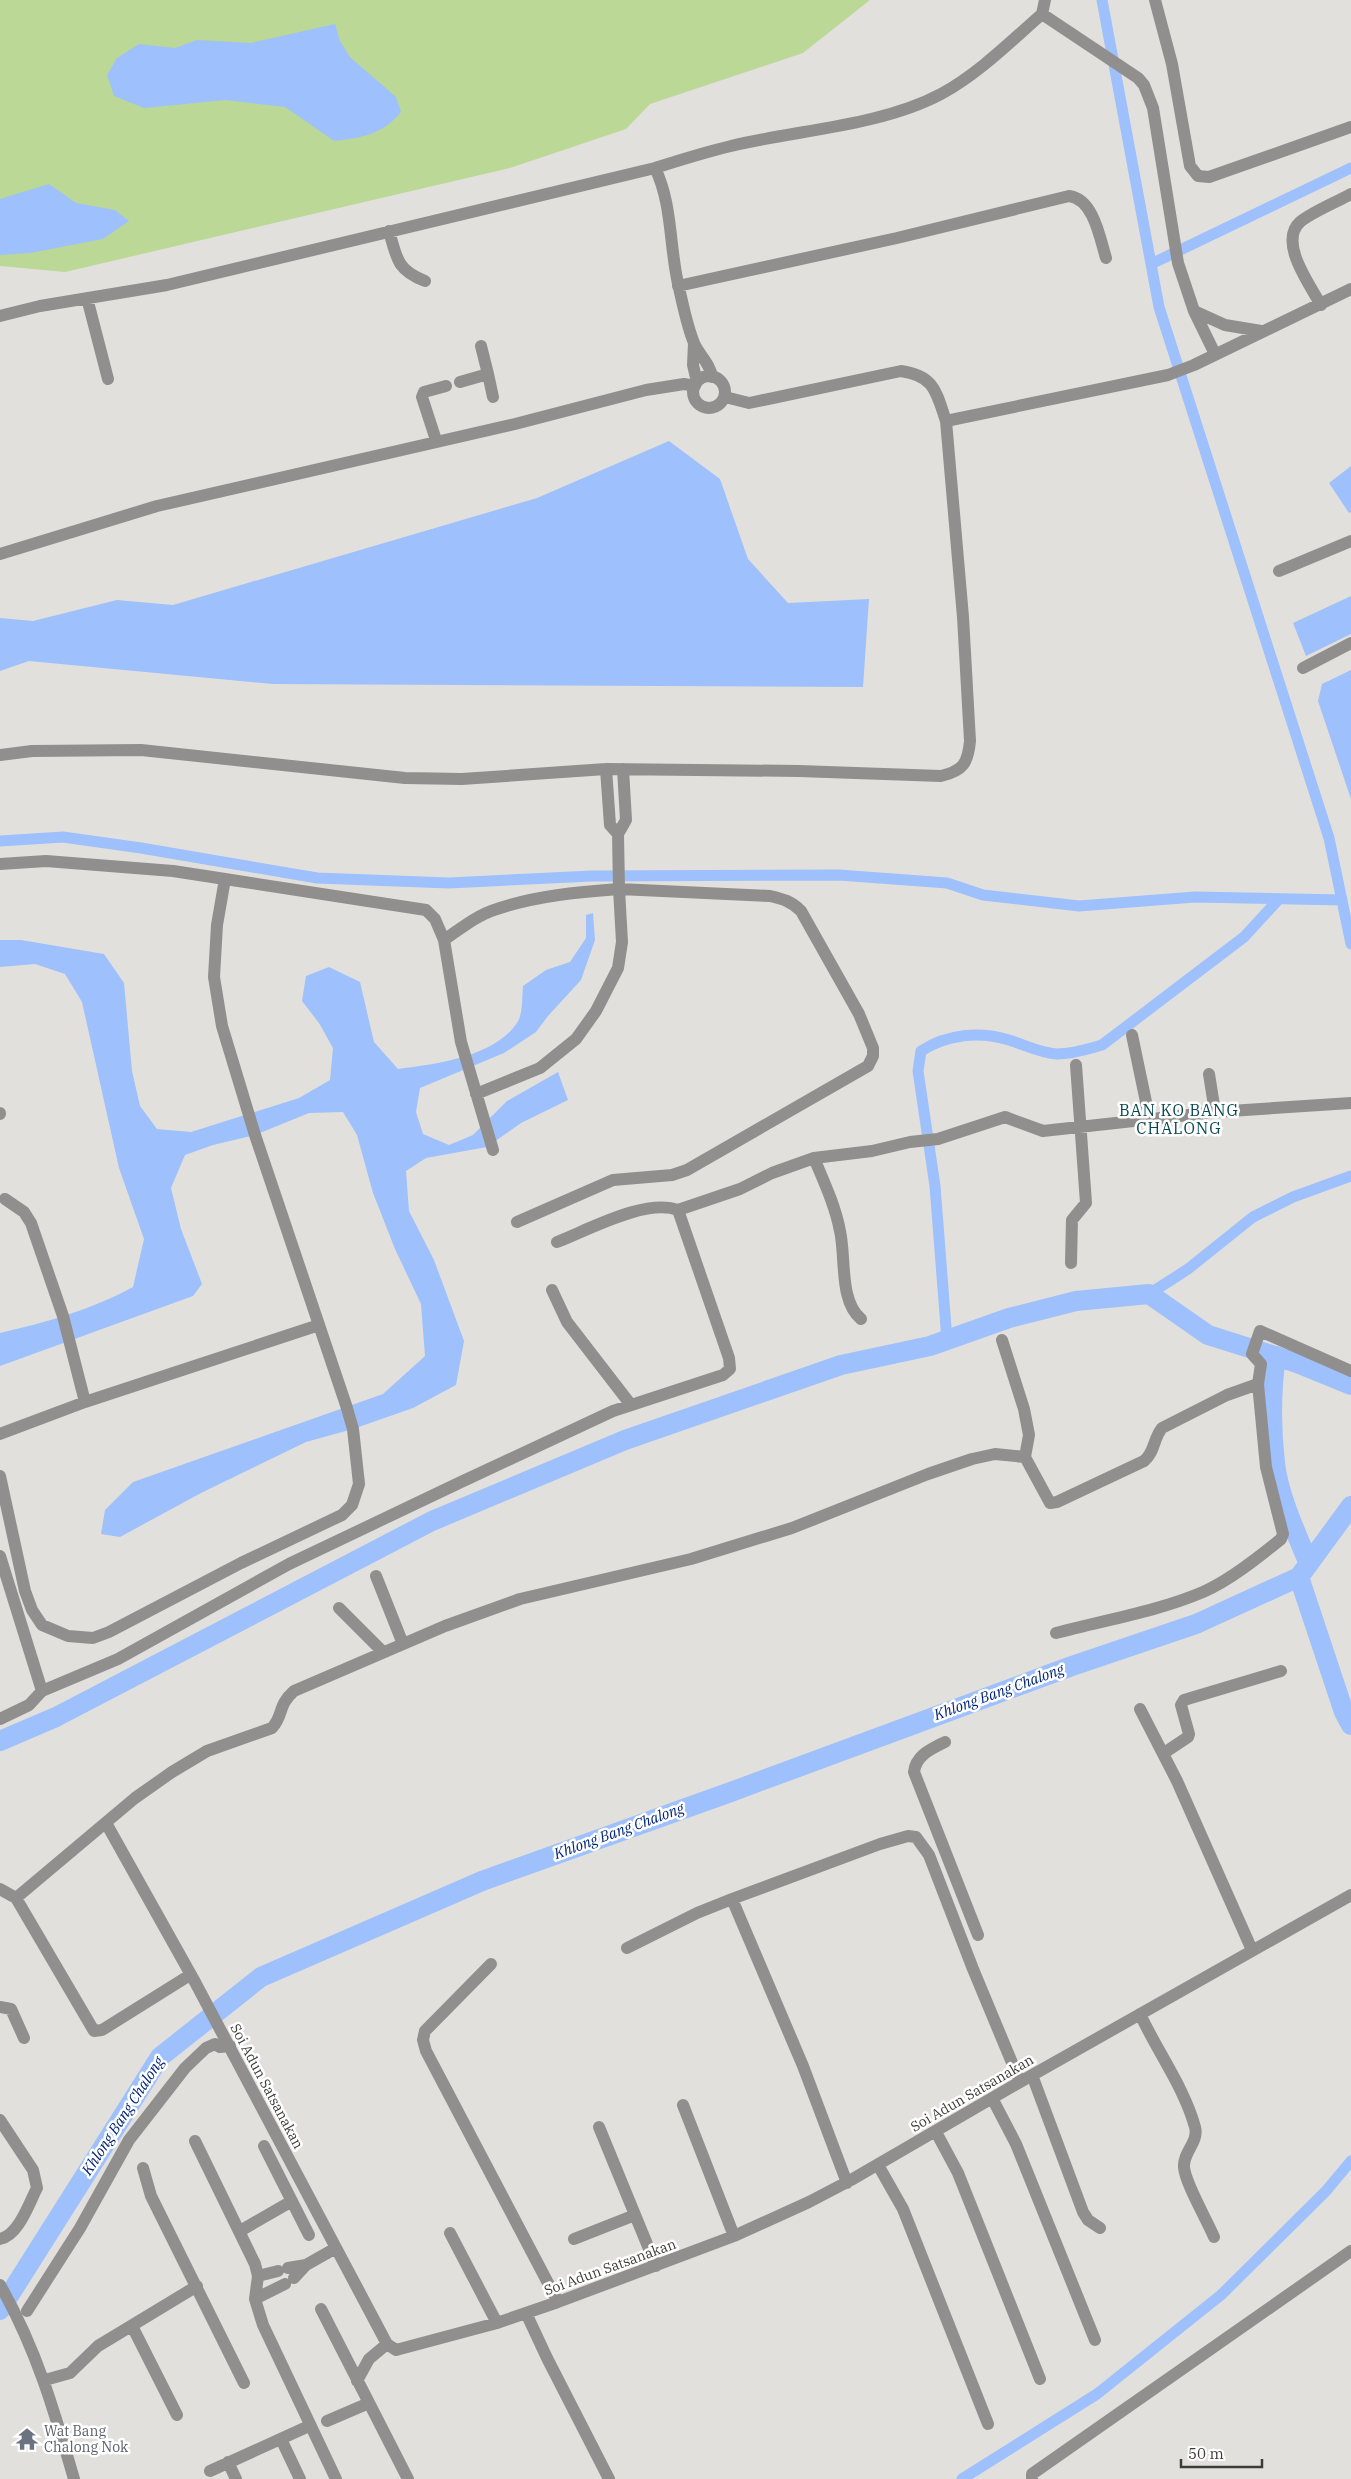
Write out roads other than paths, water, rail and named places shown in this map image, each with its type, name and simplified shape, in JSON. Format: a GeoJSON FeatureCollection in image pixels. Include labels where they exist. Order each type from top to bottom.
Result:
{"type":"FeatureCollection","features":[{"type":"Feature","properties":{"kind":"street"},"geometry":{"type":"LineString","coordinates":[[0,316],[87,298],[167,285],[655,168],[732,146],[854,122],[928,100],[978,70],[1042,14],[1045,0]]}},
{"type":"Feature","properties":{"kind":"street"},"geometry":{"type":"LineString","coordinates":[[1155,0],[1172,64],[1190,166],[1198,176],[1209,177],[1351,127]]}},
{"type":"Feature","properties":{"kind":"street"},"geometry":{"type":"LineString","coordinates":[[1042,14],[1138,78],[1144,85],[1153,108],[1178,263],[1194,310],[1216,354]]}},
{"type":"Feature","properties":{"kind":"street"},"geometry":{"type":"LineString","coordinates":[[0,554],[157,506],[436,440],[515,424],[646,390],[696,384],[707,376],[712,376],[724,386],[725,397],[718,405],[704,407],[696,401],[696,384],[693,365],[694,344],[678,286],[667,203],[662,182],[655,168]]}},
{"type":"Feature","properties":{"kind":"street"},"geometry":{"type":"LineString","coordinates":[[1321,305],[1299,265],[1291,242],[1292,235],[1300,222],[1351,194]]}},
{"type":"Feature","properties":{"kind":"street"},"geometry":{"type":"LineString","coordinates":[[678,286],[898,238],[1069,196],[1074,196],[1087,207],[1092,216],[1106,258]]}},
{"type":"Feature","properties":{"kind":"street"},"geometry":{"type":"LineString","coordinates":[[389,231],[400,265],[408,274],[425,281]]}},
{"type":"Feature","properties":{"kind":"street"},"geometry":{"type":"LineString","coordinates":[[946,421],[1168,375],[1194,365],[1351,289]]}},
{"type":"Feature","properties":{"kind":"street"},"geometry":{"type":"LineString","coordinates":[[87,298],[108,379]]}},
{"type":"Feature","properties":{"kind":"street"},"geometry":{"type":"LineString","coordinates":[[1194,310],[1225,325],[1261,331]]}},
{"type":"Feature","properties":{"kind":"street"},"geometry":{"type":"LineString","coordinates":[[694,344],[711,369],[712,376]]}},
{"type":"Feature","properties":{"kind":"street"},"geometry":{"type":"LineString","coordinates":[[481,346],[493,397]]}},
{"type":"Feature","properties":{"kind":"street"},"geometry":{"type":"LineString","coordinates":[[0,755],[32,751],[141,750],[414,778],[462,779],[606,769],[799,770],[941,776],[961,769],[966,760],[970,740],[963,617],[946,421],[936,392],[930,382],[913,373],[901,371],[749,403],[725,397]]}},
{"type":"Feature","properties":{"kind":"street"},"geometry":{"type":"LineString","coordinates":[[460,382],[488,374]]}},
{"type":"Feature","properties":{"kind":"street"},"geometry":{"type":"LineString","coordinates":[[436,440],[422,397],[424,392],[446,386]]}},
{"type":"Feature","properties":{"kind":"street"},"geometry":{"type":"LineString","coordinates":[[1279,571],[1351,541]]}},
{"type":"Feature","properties":{"kind":"street"},"geometry":{"type":"LineString","coordinates":[[1303,668],[1351,643]]}},
{"type":"Feature","properties":{"kind":"street"},"geometry":{"type":"LineString","coordinates":[[606,769],[610,825],[618,834]]}},
{"type":"Feature","properties":{"kind":"street"},"geometry":{"type":"LineString","coordinates":[[476,1094],[540,1068],[576,1039],[596,1011],[618,968],[622,942],[618,885],[618,834],[626,820],[623,769]]}},
{"type":"Feature","properties":{"kind":"street"},"geometry":{"type":"LineString","coordinates":[[0,864],[46,861],[165,871],[225,878],[426,910],[436,919],[444,940],[461,1042],[471,1072],[482,1119],[493,1150]]}},
{"type":"Feature","properties":{"kind":"street"},"geometry":{"type":"LineString","coordinates":[[0,1476],[25,1592],[32,1610],[42,1625],[68,1636],[93,1638],[342,1514],[352,1505],[359,1484],[352,1429],[346,1405],[255,1135],[222,1026],[214,977],[217,925],[225,878]]}},
{"type":"Feature","properties":{"kind":"street"},"geometry":{"type":"LineString","coordinates":[[444,940],[471,922],[496,909],[618,885],[770,896],[785,899],[801,911],[860,1014],[871,1043],[873,1056],[868,1066],[687,1170],[672,1175],[614,1180],[517,1222]]}},
{"type":"Feature","properties":{"kind":"street"},"geometry":{"type":"LineString","coordinates":[[1132,1034],[1150,1121]]}},
{"type":"Feature","properties":{"kind":"street"},"geometry":{"type":"LineString","coordinates":[[1071,1263],[1072,1220],[1086,1203],[1079,1128],[1079,1091],[1076,1065]]}},
{"type":"Feature","properties":{"kind":"street"},"geometry":{"type":"LineString","coordinates":[[1209,1074],[1215,1112]]}},
{"type":"Feature","properties":{"kind":"street"},"geometry":{"type":"LineString","coordinates":[[557,1242],[622,1216],[647,1209],[668,1206],[678,1210],[740,1189],[772,1173],[814,1158],[872,1151],[910,1142],[938,1139],[1004,1117],[1043,1131],[1150,1121],[1215,1112],[1351,1103]]}},
{"type":"Feature","properties":{"kind":"street"},"geometry":{"type":"LineString","coordinates":[[814,1158],[832,1199],[841,1232],[844,1277],[851,1307],[860,1320]]}},
{"type":"Feature","properties":{"kind":"street"},"geometry":{"type":"LineString","coordinates":[[5,1199],[28,1216],[63,1316],[84,1402]]}},
{"type":"Feature","properties":{"kind":"street"},"geometry":{"type":"LineString","coordinates":[[0,1720],[29,1705],[42,1691],[118,1659],[290,1564],[461,1482],[631,1405],[723,1375],[730,1369],[729,1358],[678,1210]]}},
{"type":"Feature","properties":{"kind":"street"},"geometry":{"type":"LineString","coordinates":[[552,1290],[567,1322],[631,1405]]}},
{"type":"Feature","properties":{"kind":"street"},"geometry":{"type":"LineString","coordinates":[[0,1434],[84,1402],[319,1325]]}},
{"type":"Feature","properties":{"kind":"street"},"geometry":{"type":"LineString","coordinates":[[1056,1632],[1165,1605],[1204,1592],[1251,1563],[1281,1539],[1283,1534],[1266,1467],[1258,1384],[1261,1364],[1252,1354],[1260,1332],[1351,1371]]}},
{"type":"Feature","properties":{"kind":"street"},"geometry":{"type":"LineString","coordinates":[[1002,1340],[1024,1409],[1029,1434],[1025,1456],[1050,1504],[1144,1460],[1151,1455],[1157,1434],[1162,1428],[1227,1395],[1258,1384]]}},
{"type":"Feature","properties":{"kind":"street"},"geometry":{"type":"LineString","coordinates":[[16,1898],[135,1798],[207,1750],[272,1728],[278,1721],[280,1706],[294,1691],[383,1652],[520,1599],[691,1559],[792,1528],[928,1474],[972,1459],[995,1454],[1025,1456]]}},
{"type":"Feature","properties":{"kind":"street"},"geometry":{"type":"LineString","coordinates":[[0,1556],[42,1691]]}},
{"type":"Feature","properties":{"kind":"street"},"geometry":{"type":"LineString","coordinates":[[376,1576],[403,1644]]}},
{"type":"Feature","properties":{"kind":"street"},"geometry":{"type":"LineString","coordinates":[[339,1608],[383,1652]]}},
{"type":"Feature","properties":{"kind":"street"},"geometry":{"type":"LineString","coordinates":[[1164,1753],[1188,1738],[1189,1734],[1181,1705],[1184,1700],[1281,1671]]}},
{"type":"Feature","properties":{"kind":"street"},"geometry":{"type":"LineString","coordinates":[[1140,1709],[1164,1753],[1252,1950]]}},
{"type":"Feature","properties":{"kind":"street"},"geometry":{"type":"LineString","coordinates":[[945,1742],[922,1755],[915,1765],[914,1772],[978,1935]]}},
{"type":"Feature","properties":{"kind":"street","name":"Soi Adun Satsanakan"},"geometry":{"type":"LineString","coordinates":[[106,1823],[229,2045],[388,2344],[396,2350],[526,2313],[656,2266],[734,2236],[847,2183],[1032,2075],[1351,1895]]}},
{"type":"Feature","properties":{"kind":"street"},"geometry":{"type":"LineString","coordinates":[[627,1948],[697,1913],[732,1899],[880,1844],[908,1836],[916,1837],[929,1855],[973,1969],[1020,2082]]}},
{"type":"Feature","properties":{"kind":"street"},"geometry":{"type":"LineString","coordinates":[[0,1889],[16,1898],[94,2031],[102,2030],[192,1979]]}},
{"type":"Feature","properties":{"kind":"street"},"geometry":{"type":"LineString","coordinates":[[732,1899],[803,2066],[847,2183]]}},
{"type":"Feature","properties":{"kind":"street"},"geometry":{"type":"LineString","coordinates":[[491,1964],[425,2030],[423,2040],[426,2051],[558,2302]]}},
{"type":"Feature","properties":{"kind":"street"},"geometry":{"type":"LineString","coordinates":[[0,2007],[11,2009],[24,2038]]}},
{"type":"Feature","properties":{"kind":"street"},"geometry":{"type":"LineString","coordinates":[[1140,2014],[1180,2092],[1196,2128],[1196,2136],[1184,2160],[1185,2174],[1214,2237]]}},
{"type":"Feature","properties":{"kind":"street"},"geometry":{"type":"LineString","coordinates":[[27,2311],[80,2228],[129,2140],[185,2068],[206,2048],[215,2044],[220,2047],[229,2045]]}},
{"type":"Feature","properties":{"kind":"street"},"geometry":{"type":"LineString","coordinates":[[1032,2075],[1083,2212],[1088,2220],[1100,2228]]}},
{"type":"Feature","properties":{"kind":"street"},"geometry":{"type":"LineString","coordinates":[[992,2098],[1016,2144],[1096,2340]]}},
{"type":"Feature","properties":{"kind":"street"},"geometry":{"type":"LineString","coordinates":[[683,2105],[734,2236]]}},
{"type":"Feature","properties":{"kind":"street"},"geometry":{"type":"LineString","coordinates":[[0,2120],[33,2170],[38,2188],[11,2234],[0,2239]]}},
{"type":"Feature","properties":{"kind":"street"},"geometry":{"type":"LineString","coordinates":[[599,2127],[656,2266]]}},
{"type":"Feature","properties":{"kind":"street"},"geometry":{"type":"LineString","coordinates":[[936,2132],[958,2173],[1040,2378]]}},
{"type":"Feature","properties":{"kind":"street"},"geometry":{"type":"LineString","coordinates":[[195,2141],[255,2264],[258,2276],[255,2300],[263,2325],[309,2426],[336,2479]]}},
{"type":"Feature","properties":{"kind":"street"},"geometry":{"type":"LineString","coordinates":[[264,2146],[309,2235]]}},
{"type":"Feature","properties":{"kind":"street"},"geometry":{"type":"LineString","coordinates":[[878,2165],[903,2209],[988,2424]]}},
{"type":"Feature","properties":{"kind":"street"},"geometry":{"type":"LineString","coordinates":[[143,2168],[151,2196],[244,2383]]}},
{"type":"Feature","properties":{"kind":"street"},"geometry":{"type":"LineString","coordinates":[[240,2231],[292,2201]]}},
{"type":"Feature","properties":{"kind":"street"},"geometry":{"type":"LineString","coordinates":[[574,2239],[635,2215]]}},
{"type":"Feature","properties":{"kind":"street"},"geometry":{"type":"LineString","coordinates":[[450,2233],[497,2322]]}},
{"type":"Feature","properties":{"kind":"street"},"geometry":{"type":"LineString","coordinates":[[255,2300],[296,2265],[306,2265],[336,2248]]}},
{"type":"Feature","properties":{"kind":"street"},"geometry":{"type":"LineString","coordinates":[[1032,2479],[1032,2474],[1351,2251]]}},
{"type":"Feature","properties":{"kind":"street"},"geometry":{"type":"LineString","coordinates":[[258,2276],[286,2275]]}},
{"type":"Feature","properties":{"kind":"street"},"geometry":{"type":"LineString","coordinates":[[0,2285],[30,2344],[45,2380],[74,2479]]}},
{"type":"Feature","properties":{"kind":"street"},"geometry":{"type":"LineString","coordinates":[[45,2380],[70,2372],[98,2346],[197,2286]]}},
{"type":"Feature","properties":{"kind":"street"},"geometry":{"type":"LineString","coordinates":[[321,2309],[408,2479]]}},
{"type":"Feature","properties":{"kind":"street"},"geometry":{"type":"LineString","coordinates":[[526,2313],[546,2358],[609,2479]]}},
{"type":"Feature","properties":{"kind":"street"},"geometry":{"type":"LineString","coordinates":[[132,2326],[177,2415]]}},
{"type":"Feature","properties":{"kind":"street"},"geometry":{"type":"LineString","coordinates":[[357,2381],[369,2359],[388,2344]]}},
{"type":"Feature","properties":{"kind":"street"},"geometry":{"type":"LineString","coordinates":[[327,2421],[369,2403]]}},
{"type":"Feature","properties":{"kind":"street"},"geometry":{"type":"LineString","coordinates":[[210,2471],[309,2426]]}},
{"type":"Feature","properties":{"kind":"street"},"geometry":{"type":"LineString","coordinates":[[281,2439],[300,2479]]}},
{"type":"Feature","properties":{"kind":"street"},"geometry":{"type":"LineString","coordinates":[[228,2462],[236,2479]]}},
{"type":"Feature","properties":{"kind":"water"},"geometry":{"type":"Polygon","coordinates":[[[335,24],[340,41],[350,57],[396,97],[401,112],[387,125],[371,134],[334,141],[285,107],[225,100],[144,108],[114,96],[107,75],[117,58],[139,44],[175,48],[197,40],[251,43],[335,24]]]}},
{"type":"Feature","properties":{"kind":"water"},"geometry":{"type":"Polygon","coordinates":[[[49,184],[76,203],[115,210],[129,221],[103,239],[30,253],[0,255],[0,199],[49,184]]]}},
{"type":"Feature","properties":{"kind":"water"},"geometry":{"type":"Polygon","coordinates":[[[669,441],[720,479],[748,559],[788,603],[869,599],[863,687],[273,684],[29,661],[0,671],[0,618],[33,621],[117,600],[173,605],[537,498],[669,441]]]}},
{"type":"Feature","properties":{"kind":"water"},"geometry":{"type":"Polygon","coordinates":[[[1351,466],[1351,512],[1349,513],[1329,483],[1351,466]]]}},
{"type":"Feature","properties":{"kind":"water"},"geometry":{"type":"Polygon","coordinates":[[[1351,596],[1351,634],[1306,656],[1293,623],[1351,596]]]}},
{"type":"Feature","properties":{"kind":"water"},"geometry":{"type":"Polygon","coordinates":[[[1351,670],[1351,799],[1318,701],[1322,684],[1351,670]]]}},
{"type":"Feature","properties":{"kind":"water"},"geometry":{"type":"Polygon","coordinates":[[[593,913],[595,940],[581,980],[536,1032],[504,1053],[420,1088],[416,1112],[423,1134],[449,1145],[473,1135],[507,1101],[558,1072],[568,1100],[521,1123],[487,1147],[426,1158],[406,1171],[409,1211],[434,1260],[464,1341],[456,1385],[413,1408],[353,1429],[306,1442],[201,1493],[120,1537],[101,1534],[105,1510],[133,1482],[383,1394],[425,1356],[421,1304],[395,1249],[373,1193],[357,1135],[343,1112],[309,1113],[255,1135],[213,1145],[185,1155],[171,1188],[181,1229],[202,1284],[193,1296],[0,1366],[0,1333],[68,1314],[101,1302],[133,1287],[144,1239],[119,1168],[82,1002],[65,974],[35,964],[0,967],[0,940],[21,940],[104,954],[124,983],[132,1071],[140,1106],[157,1129],[191,1132],[299,1098],[330,1080],[333,1048],[319,1023],[302,1001],[306,976],[329,967],[360,982],[374,1042],[398,1069],[446,1061],[479,1051],[507,1035],[519,1020],[523,986],[546,970],[570,962],[586,938],[586,915],[593,913]]]}},
{"type":"Feature","properties":{"kind":"waterway"},"geometry":{"type":"LineString","coordinates":[[1102,0],[1159,307],[1329,838],[1351,944]]}},
{"type":"Feature","properties":{"kind":"waterway"},"geometry":{"type":"LineString","coordinates":[[1151,264],[1351,168]]}},
{"type":"Feature","properties":{"kind":"waterway"},"geometry":{"type":"LineString","coordinates":[[0,841],[63,837],[141,848],[317,878],[449,883],[592,876],[839,875],[947,883],[983,895],[1079,906],[1195,897],[1342,900]]}},
{"type":"Feature","properties":{"kind":"waterway"},"geometry":{"type":"LineString","coordinates":[[947,1340],[935,1186],[918,1071],[921,1051],[942,1041],[975,1035],[998,1037],[1057,1054],[1075,1052],[1102,1045],[1244,937],[1279,899]]}},
{"type":"Feature","properties":{"kind":"waterway"},"geometry":{"type":"LineString","coordinates":[[1149,1294],[1188,1269],[1253,1217],[1293,1197],[1351,1176]]}},
{"type":"Feature","properties":{"kind":"waterway"},"geometry":{"type":"LineString","coordinates":[[0,1741],[56,1717],[432,1521],[625,1440],[841,1365],[930,1346],[1009,1318],[1076,1301],[1149,1294],[1208,1335],[1297,1363],[1351,1385]]}},
{"type":"Feature","properties":{"kind":"waterway"},"geometry":{"type":"LineString","coordinates":[[1276,1356],[1272,1423],[1277,1475],[1289,1514],[1309,1564]]}},
{"type":"Feature","properties":{"kind":"waterway","name":"Khlong Bang Chalong"},"geometry":{"type":"LineString","coordinates":[[0,2310],[160,2057],[261,1977],[482,1881],[728,1793],[1072,1666],[1196,1624],[1299,1577],[1351,1506]]}},
{"type":"Feature","properties":{"kind":"waterway"},"geometry":{"type":"LineString","coordinates":[[1299,1577],[1344,1712],[1351,1725]]}},
{"type":"Feature","properties":{"kind":"waterway"},"geometry":{"type":"LineString","coordinates":[[962,2479],[1097,2394],[1221,2295],[1326,2191],[1351,2161]]}},
{"type":"Feature","properties":{"kind":"place","name":"Wat Bang Chalong Nok"},"geometry":{"type":"Point","coordinates":[27,2439]}},
{"type":"Feature","properties":{"kind":"district","name":"BAN KO BANG CHALONG"},"geometry":{"type":"Point","coordinates":[1179,1119]}}]}
